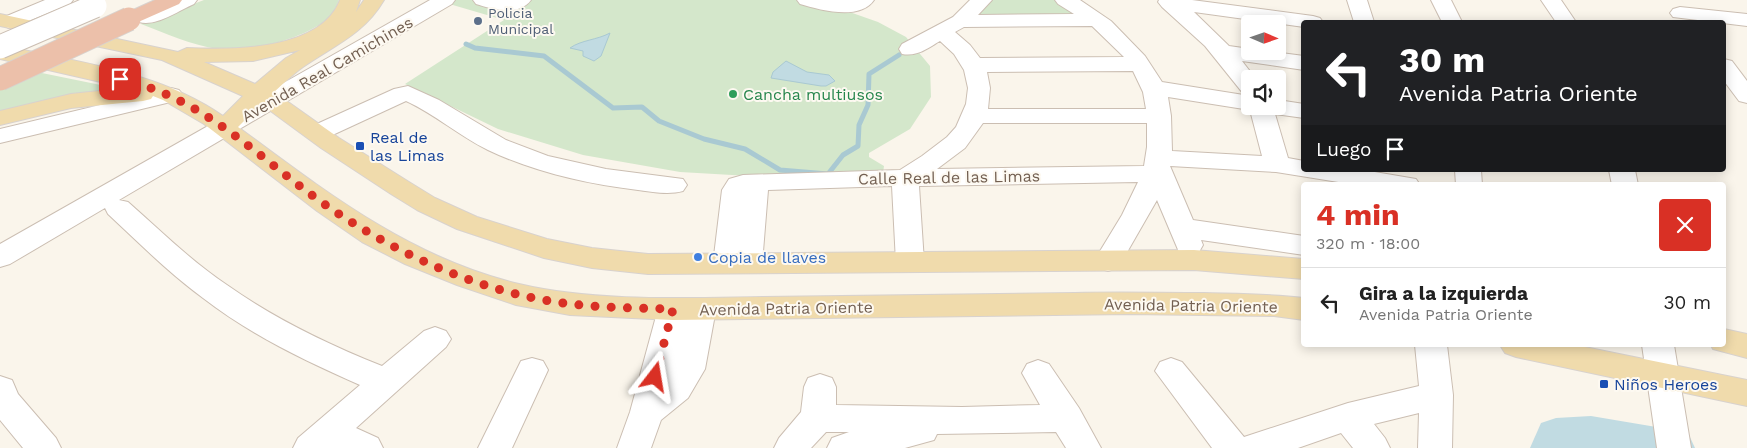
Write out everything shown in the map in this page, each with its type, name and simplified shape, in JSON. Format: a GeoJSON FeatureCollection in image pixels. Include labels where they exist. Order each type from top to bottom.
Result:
{"type":"FeatureCollection","features":[{"type":"Feature","properties":{"kind":"highway"},"geometry":{"type":"LineString","coordinates":[[0,62],[140,0]]}},
{"type":"Feature","properties":{"kind":"highway"},"geometry":{"type":"LineString","coordinates":[[114,13],[172,0]]}},
{"type":"Feature","properties":{"kind":"main road"},"geometry":{"type":"LineString","coordinates":[[4,21],[168,55],[236,56],[262,53],[309,39],[329,28],[343,16],[350,0]]}},
{"type":"Feature","properties":{"kind":"main road"},"geometry":{"type":"LineString","coordinates":[[266,96],[306,54],[356,23],[366,13],[374,0]]}},
{"type":"Feature","properties":{"kind":"main road","name":"Avenida Patria Oriente"},"geometry":{"type":"LineString","coordinates":[[0,52],[137,83],[169,94],[218,123],[326,205],[372,235],[415,257],[467,278],[516,294],[570,304],[687,309],[1130,303],[1274,305],[1301,309]]}},
{"type":"Feature","properties":{"kind":"main road"},"geometry":{"type":"LineString","coordinates":[[168,55],[266,96],[323,138],[426,204],[466,223],[502,236],[544,248],[592,258],[648,264],[1194,260],[1301,269]]}},
{"type":"Feature","properties":{"kind":"main road"},"geometry":{"type":"LineString","coordinates":[[0,118],[71,100],[110,96],[169,94]]}},
{"type":"Feature","properties":{"kind":"main road"},"geometry":{"type":"LineString","coordinates":[[1726,341],[1747,346]]}},
{"type":"Feature","properties":{"kind":"main road"},"geometry":{"type":"LineString","coordinates":[[1522,347],[1666,392],[1747,393]]}},
{"type":"Feature","properties":{"kind":"street"},"geometry":{"type":"LineString","coordinates":[[4,21],[63,0]]}},
{"type":"Feature","properties":{"kind":"street"},"geometry":{"type":"LineString","coordinates":[[0,47],[114,13],[187,0]]}},
{"type":"Feature","properties":{"kind":"street","name":"Avenida Real Camichines"},"geometry":{"type":"LineString","coordinates":[[266,96],[422,0]]}},
{"type":"Feature","properties":{"kind":"street","name":"Avenida Real Camichines"},"geometry":{"type":"LineString","coordinates":[[0,239],[446,0]]}},
{"type":"Feature","properties":{"kind":"street"},"geometry":{"type":"LineString","coordinates":[[483,0],[508,6],[521,0]]}},
{"type":"Feature","properties":{"kind":"street"},"geometry":{"type":"LineString","coordinates":[[807,0],[840,8],[852,6],[864,0]]}},
{"type":"Feature","properties":{"kind":"street"},"geometry":{"type":"LineString","coordinates":[[910,49],[951,26],[982,0]]}},
{"type":"Feature","properties":{"kind":"street"},"geometry":{"type":"LineString","coordinates":[[1065,0],[1113,34],[1140,64],[1153,88],[1158,116],[1160,146],[1158,168],[1144,201],[1108,260]]}},
{"type":"Feature","properties":{"kind":"street"},"geometry":{"type":"LineString","coordinates":[[1357,0],[1363,20]]}},
{"type":"Feature","properties":{"kind":"street"},"geometry":{"type":"LineString","coordinates":[[1441,0],[1451,20]]}},
{"type":"Feature","properties":{"kind":"street"},"geometry":{"type":"LineString","coordinates":[[1551,0],[1565,20]]}},
{"type":"Feature","properties":{"kind":"street"},"geometry":{"type":"LineString","coordinates":[[1167,1],[1277,9],[1307,20]]}},
{"type":"Feature","properties":{"kind":"street"},"geometry":{"type":"LineString","coordinates":[[1167,1],[1190,18],[1224,52],[1241,75]]}},
{"type":"Feature","properties":{"kind":"street"},"geometry":{"type":"LineString","coordinates":[[1679,12],[1747,20]]}},
{"type":"Feature","properties":{"kind":"street"},"geometry":{"type":"LineString","coordinates":[[6,81],[114,13]]}},
{"type":"Feature","properties":{"kind":"street"},"geometry":{"type":"LineString","coordinates":[[951,26],[1095,20]]}},
{"type":"Feature","properties":{"kind":"street"},"geometry":{"type":"LineString","coordinates":[[910,262],[904,178],[932,162],[965,133],[976,116],[980,98],[974,65],[964,51],[951,26]]}},
{"type":"Feature","properties":{"kind":"street"},"geometry":{"type":"LineString","coordinates":[[1224,52],[1301,63]]}},
{"type":"Feature","properties":{"kind":"street"},"geometry":{"type":"LineString","coordinates":[[1726,62],[1747,64]]}},
{"type":"Feature","properties":{"kind":"street"},"geometry":{"type":"LineString","coordinates":[[974,65],[1140,64]]}},
{"type":"Feature","properties":{"kind":"street"},"geometry":{"type":"LineString","coordinates":[[1726,69],[1747,96]]}},
{"type":"Feature","properties":{"kind":"street"},"geometry":{"type":"LineString","coordinates":[[1153,88],[1241,102]]}},
{"type":"Feature","properties":{"kind":"street"},"geometry":{"type":"LineString","coordinates":[[0,136],[169,94]]}},
{"type":"Feature","properties":{"kind":"street"},"geometry":{"type":"LineString","coordinates":[[323,138],[419,98],[497,145],[539,161],[611,178],[674,185]]}},
{"type":"Feature","properties":{"kind":"street"},"geometry":{"type":"LineString","coordinates":[[1286,108],[1301,111]]}},
{"type":"Feature","properties":{"kind":"street"},"geometry":{"type":"LineString","coordinates":[[1264,115],[1272,141],[1276,164]]}},
{"type":"Feature","properties":{"kind":"street"},"geometry":{"type":"LineString","coordinates":[[976,116],[1158,116]]}},
{"type":"Feature","properties":{"kind":"street","name":"Avenida Real Camichines"},"geometry":{"type":"LineString","coordinates":[[0,257],[218,123]]}},
{"type":"Feature","properties":{"kind":"street","name":"Calle Real de las Limas"},"geometry":{"type":"LineString","coordinates":[[738,264],[736,190],[747,184],[1276,164],[1301,168]]}},
{"type":"Feature","properties":{"kind":"street"},"geometry":{"type":"LineString","coordinates":[[1158,168],[1164,186],[1184,228],[1194,260]]}},
{"type":"Feature","properties":{"kind":"street"},"geometry":{"type":"LineString","coordinates":[[1325,172],[1388,182]]}},
{"type":"Feature","properties":{"kind":"street"},"geometry":{"type":"LineString","coordinates":[[118,208],[228,302],[277,333],[386,382]]}},
{"type":"Feature","properties":{"kind":"street"},"geometry":{"type":"LineString","coordinates":[[1184,228],[1301,246]]}},
{"type":"Feature","properties":{"kind":"street"},"geometry":{"type":"LineString","coordinates":[[1251,239],[1262,266]]}},
{"type":"Feature","properties":{"kind":"street"},"geometry":{"type":"LineString","coordinates":[[634,448],[647,412],[674,393],[685,378],[687,309]]}},
{"type":"Feature","properties":{"kind":"street"},"geometry":{"type":"LineString","coordinates":[[320,440],[435,339]]}},
{"type":"Feature","properties":{"kind":"street"},"geometry":{"type":"LineString","coordinates":[[1431,347],[1436,395],[1435,448]]}},
{"type":"Feature","properties":{"kind":"street"},"geometry":{"type":"LineString","coordinates":[[1658,347],[1674,448]]}},
{"type":"Feature","properties":{"kind":"street"},"geometry":{"type":"LineString","coordinates":[[495,448],[532,370]]}},
{"type":"Feature","properties":{"kind":"street"},"geometry":{"type":"LineString","coordinates":[[1171,371],[1232,448]]}},
{"type":"Feature","properties":{"kind":"street"},"geometry":{"type":"LineString","coordinates":[[1038,373],[1084,448]]}},
{"type":"Feature","properties":{"kind":"street"},"geometry":{"type":"LineString","coordinates":[[0,389],[3,400],[44,448]]}},
{"type":"Feature","properties":{"kind":"street"},"geometry":{"type":"LineString","coordinates":[[1255,448],[1348,416],[1436,395]]}},
{"type":"Feature","properties":{"kind":"street"},"geometry":{"type":"LineString","coordinates":[[790,448],[806,429],[819,403],[962,421],[1067,418]]}},
{"type":"Feature","properties":{"kind":"street"},"geometry":{"type":"LineString","coordinates":[[1348,416],[1373,448]]}},
{"type":"Feature","properties":{"kind":"street"},"geometry":{"type":"LineString","coordinates":[[844,448],[962,421]]}},
{"type":"Feature","properties":{"kind":"street"},"geometry":{"type":"LineString","coordinates":[[320,440],[366,448]]}},
{"type":"Feature","properties":{"kind":"green space"},"geometry":{"type":"Polygon","coordinates":[[[204,0],[339,0],[332,14],[323,23],[310,30],[279,42],[246,49],[218,49],[198,45],[141,24],[204,0]]]}},
{"type":"Feature","properties":{"kind":"green space"},"geometry":{"type":"Polygon","coordinates":[[[451,0],[800,0],[841,9],[878,22],[906,37],[930,66],[931,97],[910,129],[869,153],[869,157],[884,166],[883,173],[775,177],[680,172],[583,155],[498,129],[405,84],[504,20],[446,3],[451,0]]]}},
{"type":"Feature","properties":{"kind":"green space"},"geometry":{"type":"Polygon","coordinates":[[[989,0],[1055,0],[1077,15],[969,18],[989,0]]]}},
{"type":"Feature","properties":{"kind":"green space"},"geometry":{"type":"Polygon","coordinates":[[[37,72],[130,91],[0,111],[0,90],[37,72]]]}},
{"type":"Feature","properties":{"kind":"water"},"geometry":{"type":"Polygon","coordinates":[[[610,33],[601,56],[594,61],[583,56],[583,51],[570,48],[579,43],[610,33]]]}},
{"type":"Feature","properties":{"kind":"water"},"geometry":{"type":"Polygon","coordinates":[[[786,61],[807,72],[829,75],[835,81],[826,86],[821,86],[771,78],[773,72],[786,61]]]}},
{"type":"Feature","properties":{"kind":"waterway"},"geometry":{"type":"LineString","coordinates":[[466,44],[475,48],[544,56],[613,108],[642,107],[659,121],[704,139],[745,149],[780,170],[828,174],[843,155],[858,146],[859,125],[868,105],[869,74],[899,55]]}},
{"type":"Feature","properties":{"kind":"waterway"},"geometry":{"type":"LineString","coordinates":[[1551,448],[1556,435],[1591,433],[1674,448]]}},
{"type":"Feature","properties":{"kind":"place","name":"Policia Municipal"},"geometry":{"type":"Point","coordinates":[478,21]}},
{"type":"Feature","properties":{"kind":"place","name":"Cancha multiusos"},"geometry":{"type":"Point","coordinates":[733,94]}},
{"type":"Feature","properties":{"kind":"place","name":"Real de las Limas"},"geometry":{"type":"Point","coordinates":[360,146]}},
{"type":"Feature","properties":{"kind":"place","name":"Copia de llaves"},"geometry":{"type":"Point","coordinates":[698,257]}},
{"type":"Feature","properties":{"kind":"place","name":"Niños Heroes"},"geometry":{"type":"Point","coordinates":[1604,384]}},
{"type":"Feature","properties":{"kind":"route"},"geometry":{"type":"LineString","coordinates":[[120,79],[161,91],[191,106],[212,119],[326,205],[372,235],[415,257],[467,278],[516,294],[570,304],[673,309],[655,377]]}}]}
